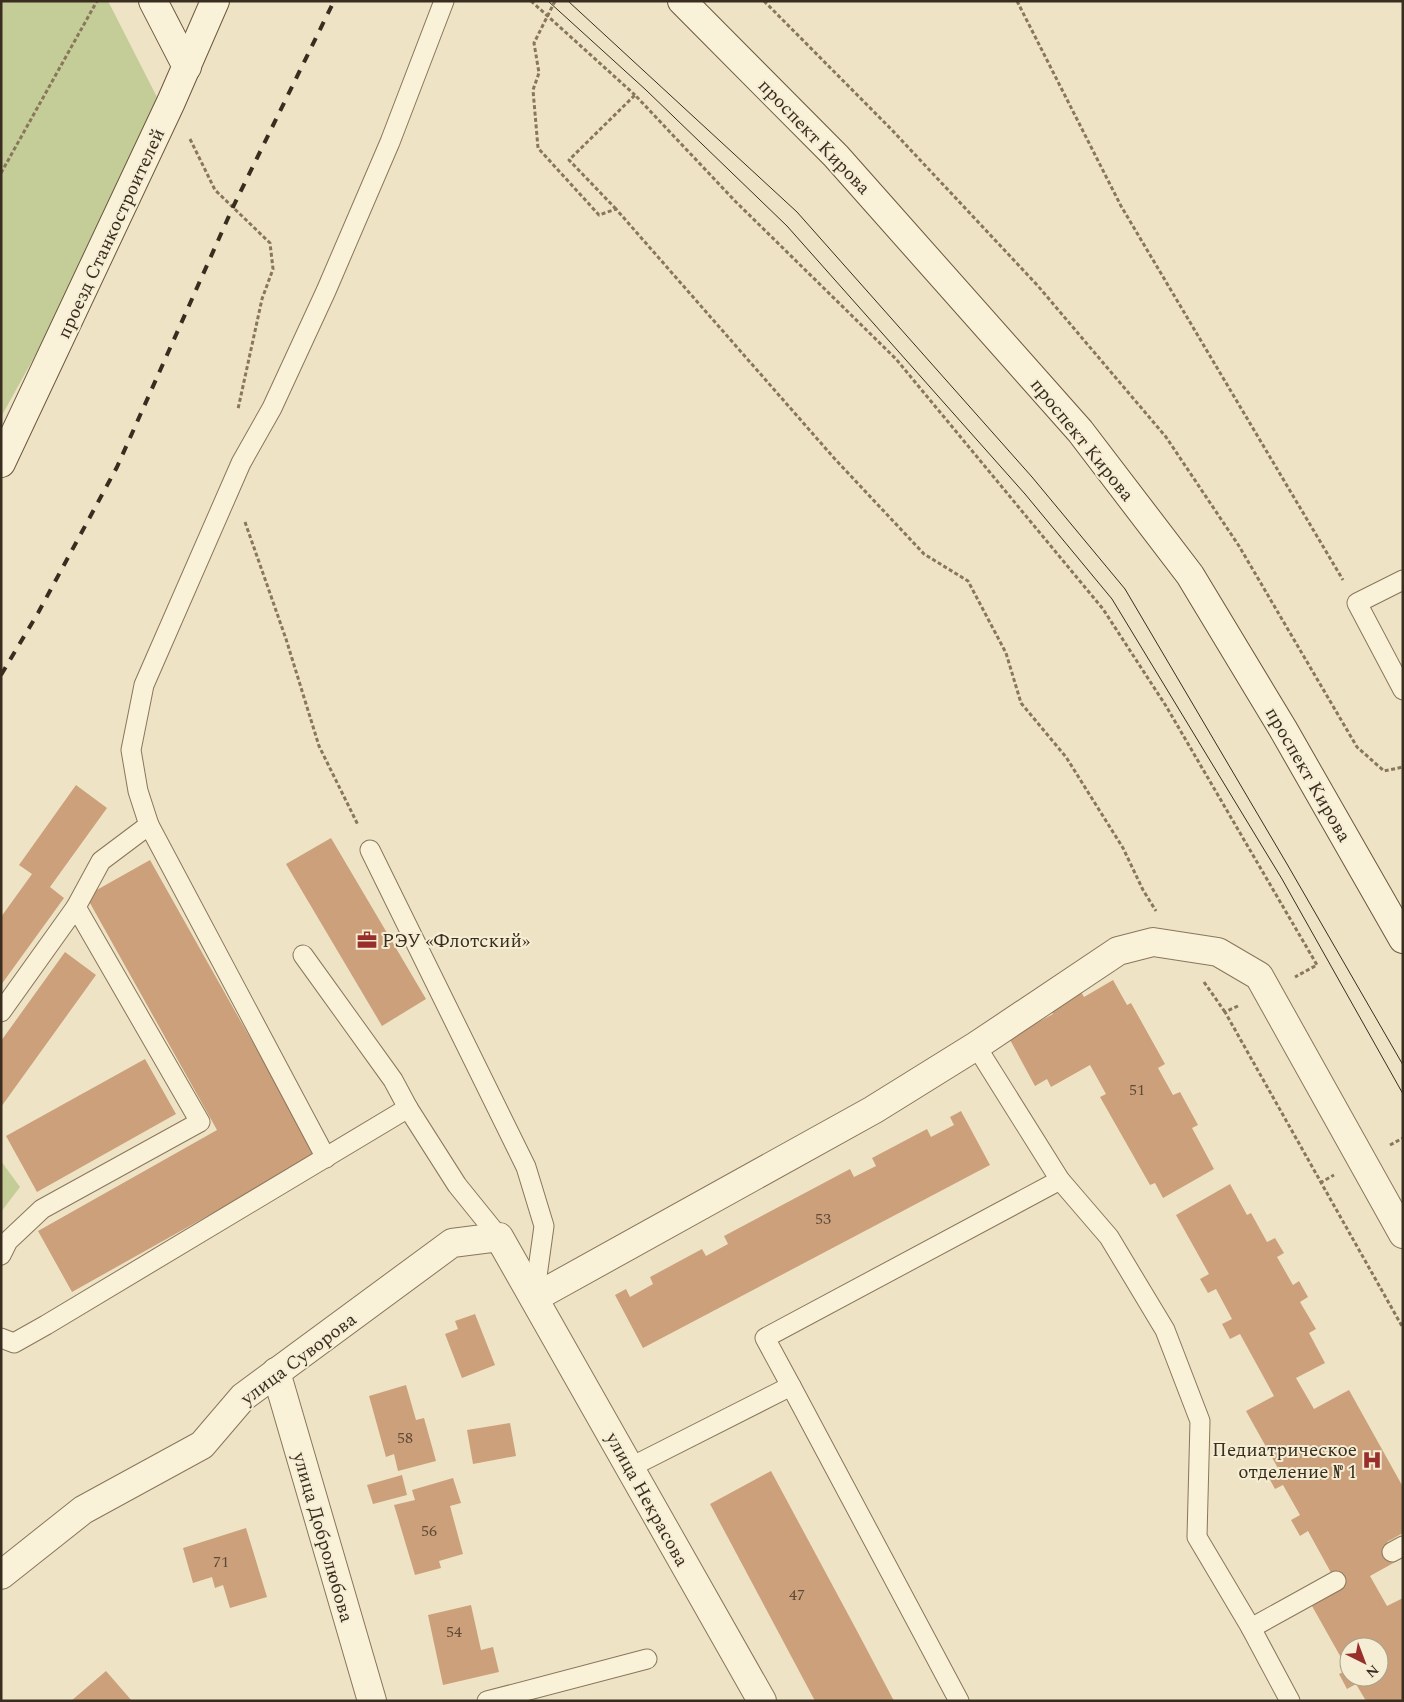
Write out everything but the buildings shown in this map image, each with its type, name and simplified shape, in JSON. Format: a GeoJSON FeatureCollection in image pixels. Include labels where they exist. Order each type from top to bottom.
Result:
{"type":"FeatureCollection","features":[{"type":"Feature","properties":{"kind":"street"},"geometry":{"type":"LineString","coordinates":[[153,1],[187,67]]}},
{"type":"Feature","properties":{"kind":"street","name":"проезд Станкостроителей"},"geometry":{"type":"LineString","coordinates":[[1,463],[187,67],[215,1]]}},
{"type":"Feature","properties":{"kind":"street","name":"проспект Кирова"},"geometry":{"type":"LineString","coordinates":[[682,1],[836,156],[1080,431],[1190,575],[1283,729],[1403,939]]}},
{"type":"Feature","properties":{"kind":"street"},"geometry":{"type":"LineString","coordinates":[[499,1237],[534,1298],[873,1110],[976,1046],[1118,950],[1153,942],[1218,952],[1259,976],[1403,1234]]}},
{"type":"Feature","properties":{"kind":"street","name":"улица Суворова"},"geometry":{"type":"LineString","coordinates":[[1,1575],[83,1510],[202,1445],[243,1397],[452,1243],[499,1237]]}},
{"type":"Feature","properties":{"kind":"street","name":"улица Некрасова"},"geometry":{"type":"LineString","coordinates":[[534,1298],[762,1701]]}},
{"type":"Feature","properties":{"kind":"street","name":"улица Добролюбова"},"geometry":{"type":"LineString","coordinates":[[276,1372],[372,1701]]}},
{"type":"Feature","properties":{"kind":"lane"},"geometry":{"type":"LineString","coordinates":[[326,1158],[149,825],[138,791],[131,750],[144,685],[241,463],[272,408],[329,282],[390,142],[444,1]]}},
{"type":"Feature","properties":{"kind":"lane"},"geometry":{"type":"LineString","coordinates":[[1403,580],[1357,603],[1403,690]]}},
{"type":"Feature","properties":{"kind":"lane"},"geometry":{"type":"LineString","coordinates":[[1,1012],[76,907],[101,860],[149,825]]}},
{"type":"Feature","properties":{"kind":"lane"},"geometry":{"type":"LineString","coordinates":[[370,850],[526,1167],[544,1226],[534,1298]]}},
{"type":"Feature","properties":{"kind":"lane"},"geometry":{"type":"LineString","coordinates":[[1,1255],[8,1241],[42,1208],[200,1122],[76,907]]}},
{"type":"Feature","properties":{"kind":"lane"},"geometry":{"type":"LineString","coordinates":[[303,954],[393,1080],[408,1108],[457,1185],[499,1237]]}},
{"type":"Feature","properties":{"kind":"lane"},"geometry":{"type":"LineString","coordinates":[[976,1046],[1060,1180],[1109,1237],[1165,1330],[1200,1421],[1197,1537],[1251,1628],[1290,1701]]}},
{"type":"Feature","properties":{"kind":"lane"},"geometry":{"type":"LineString","coordinates":[[1,1338],[14,1342],[46,1325],[408,1108]]}},
{"type":"Feature","properties":{"kind":"lane"},"geometry":{"type":"LineString","coordinates":[[959,1701],[765,1338],[1060,1180]]}},
{"type":"Feature","properties":{"kind":"lane"},"geometry":{"type":"LineString","coordinates":[[631,1467],[791,1386]]}},
{"type":"Feature","properties":{"kind":"lane"},"geometry":{"type":"LineString","coordinates":[[1251,1628],[1336,1582]]}},
{"type":"Feature","properties":{"kind":"lane"},"geometry":{"type":"LineString","coordinates":[[488,1701],[647,1658]]}},
{"type":"Feature","properties":{"kind":"path"},"geometry":{"type":"LineString","coordinates":[[1,173],[97,1]]}},
{"type":"Feature","properties":{"kind":"path"},"geometry":{"type":"LineString","coordinates":[[531,1],[635,95],[735,201],[896,359],[1103,609],[1166,706],[1317,965],[1225,1012],[1403,1328]]}},
{"type":"Feature","properties":{"kind":"path"},"geometry":{"type":"LineString","coordinates":[[555,1],[534,43],[539,73],[533,90],[538,148],[599,215],[616,209]]}},
{"type":"Feature","properties":{"kind":"path"},"geometry":{"type":"LineString","coordinates":[[764,1],[892,130],[1038,286],[1166,437],[1239,546],[1357,747],[1384,771],[1403,767]]}},
{"type":"Feature","properties":{"kind":"path"},"geometry":{"type":"LineString","coordinates":[[1017,1],[1121,206],[1357,603]]}},
{"type":"Feature","properties":{"kind":"path"},"geometry":{"type":"LineString","coordinates":[[635,95],[568,160],[616,209],[828,450],[924,554],[968,581],[1006,653],[1021,703],[1066,757],[1123,848],[1143,890],[1177,946]]}},
{"type":"Feature","properties":{"kind":"green space"},"geometry":{"type":"Polygon","coordinates":[[[1,1],[108,1],[162,107],[47,334],[1,417],[1,1]]]}},
{"type":"Feature","properties":{"kind":"green space"},"geometry":{"type":"Polygon","coordinates":[[[1,1161],[20,1187],[1,1212],[1,1161]]]}},
{"type":"Feature","properties":{"kind":"tram line"},"geometry":{"type":"LineString","coordinates":[[548,1],[646,90],[787,226],[1025,494],[1112,599],[1282,879],[1403,1094]]}},
{"type":"Feature","properties":{"kind":"tram line"},"geometry":{"type":"LineString","coordinates":[[568,1],[797,212],[1032,477],[1125,589],[1403,1065]]}},
{"type":"Feature","properties":{"kind":"railway"},"geometry":{"type":"LineString","coordinates":[[1,675],[38,613],[117,467],[233,207],[334,1]]}},
{"type":"Feature","properties":{"kind":"place","name":"РЭУ «Флотский»"},"geometry":{"type":"Point","coordinates":[367,940]}},
{"type":"Feature","properties":{"kind":"place","name":"Педиатрическое отделение № 1"},"geometry":{"type":"Point","coordinates":[1372,1460]}}]}
